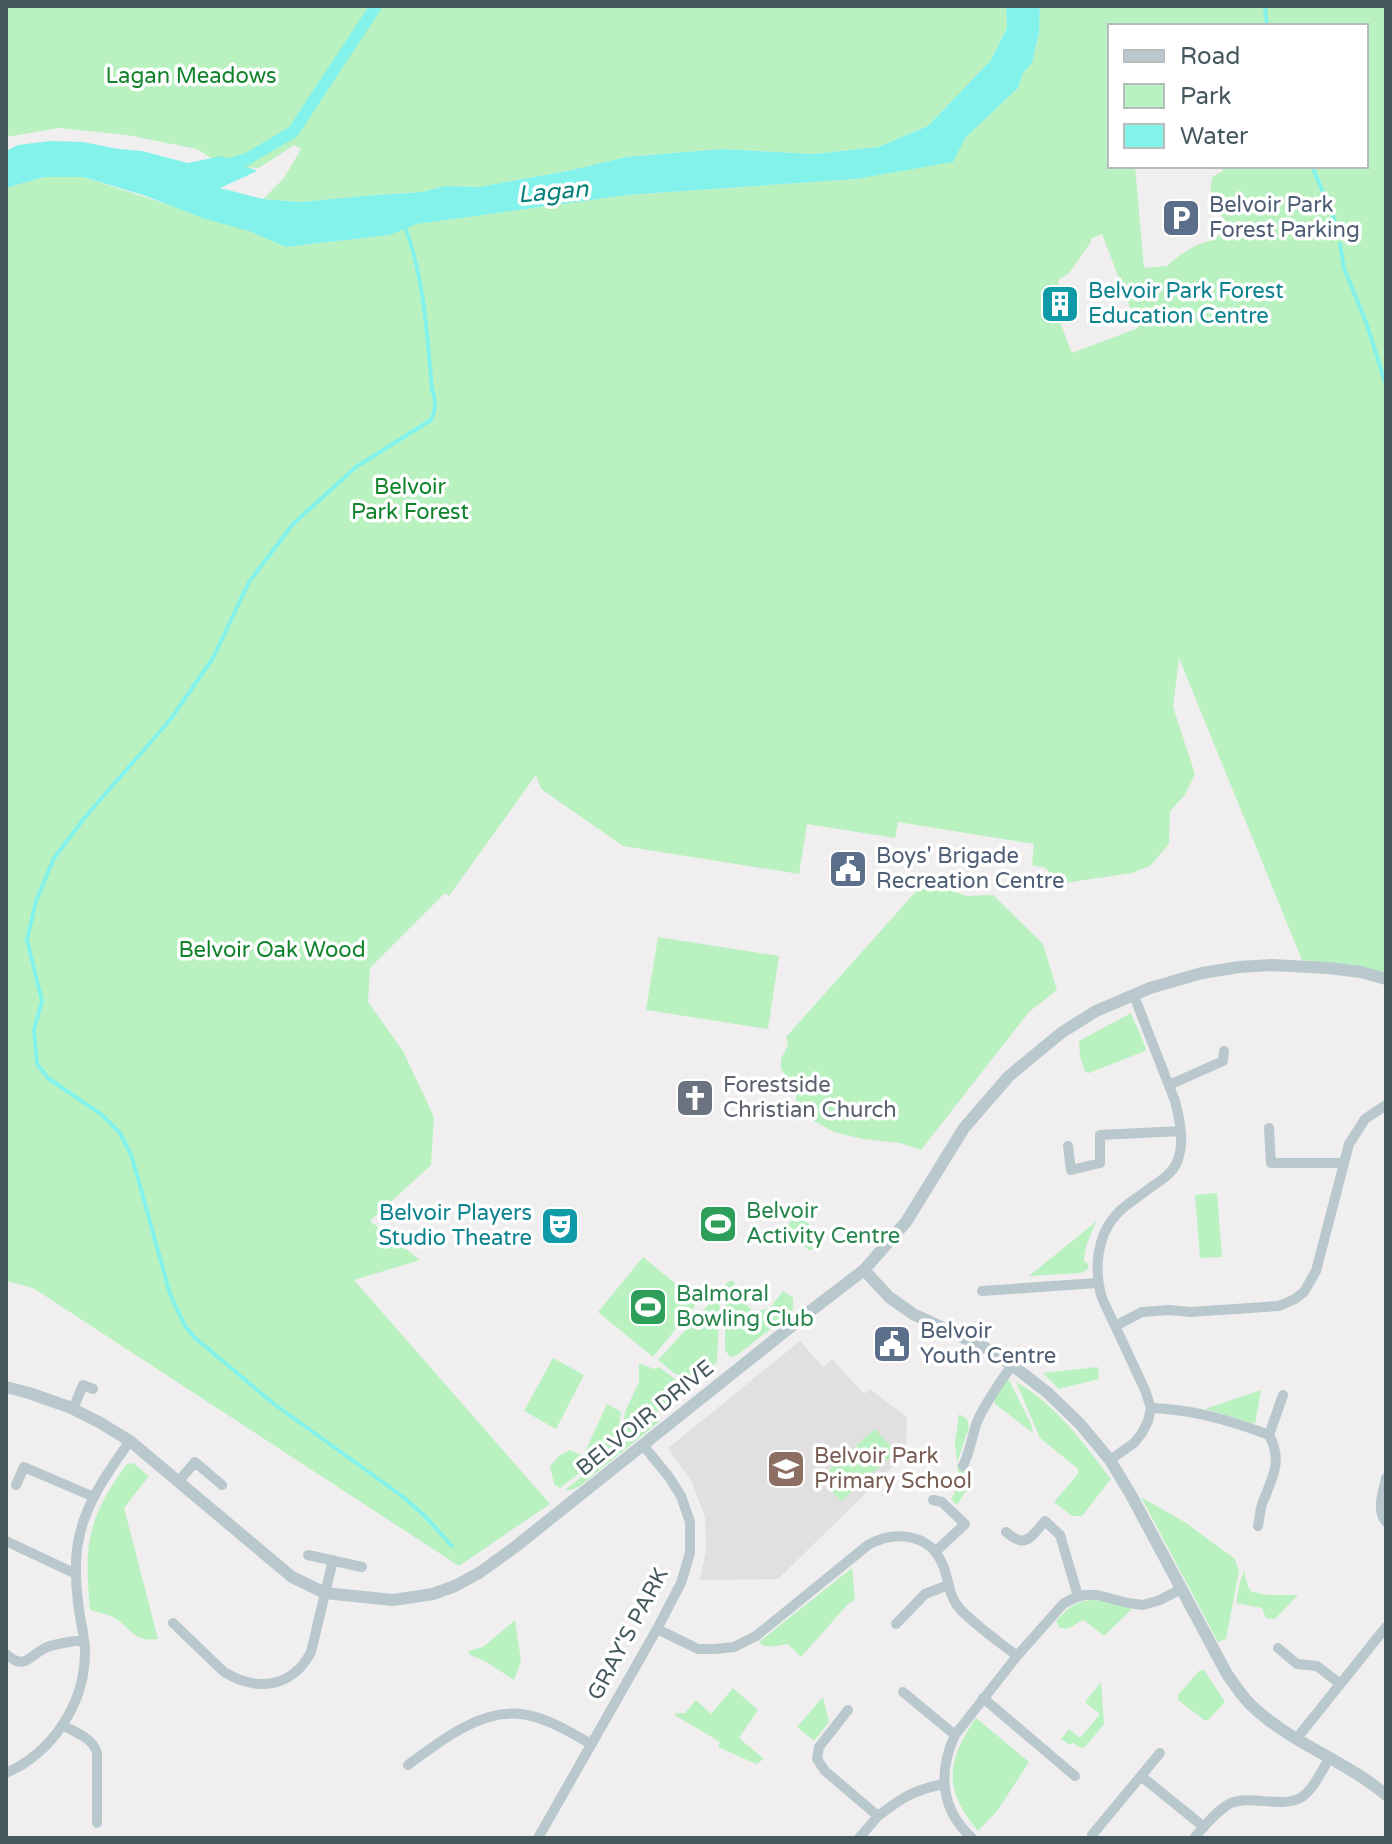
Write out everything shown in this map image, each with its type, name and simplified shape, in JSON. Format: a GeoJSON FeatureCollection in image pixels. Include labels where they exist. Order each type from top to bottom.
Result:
{"type":"FeatureCollection","features":[{"type":"Feature","properties":{"kind":"street","name":"BELVOIR DRIVE"},"geometry":{"type":"LineString","coordinates":[[6,1387],[73,1409],[130,1441],[292,1577],[325,1593],[393,1600],[433,1594],[479,1573],[515,1547],[864,1270],[906,1222],[964,1128],[1009,1076],[1061,1033],[1096,1011],[1150,988],[1202,973],[1272,965],[1361,972],[1386,979]]}},
{"type":"Feature","properties":{"kind":"street"},"geometry":{"type":"LineString","coordinates":[[1110,1460],[1134,1443],[1142,1433],[1151,1408],[1097,1283],[1099,1252],[1115,1216],[1170,1173],[1177,1162],[1181,1131],[1169,1085],[1134,996]]}},
{"type":"Feature","properties":{"kind":"street"},"geometry":{"type":"LineString","coordinates":[[1169,1085],[1223,1061],[1224,1051]]}},
{"type":"Feature","properties":{"kind":"street"},"geometry":{"type":"LineString","coordinates":[[1115,1326],[1142,1312],[1279,1306],[1304,1292],[1316,1271],[1349,1144],[1365,1119],[1386,1105]]}},
{"type":"Feature","properties":{"kind":"street"},"geometry":{"type":"LineString","coordinates":[[1269,1128],[1271,1163],[1343,1163]]}},
{"type":"Feature","properties":{"kind":"street"},"geometry":{"type":"LineString","coordinates":[[1068,1146],[1071,1170],[1100,1163],[1100,1135],[1181,1131]]}},
{"type":"Feature","properties":{"kind":"street"},"geometry":{"type":"LineString","coordinates":[[864,1270],[889,1297],[913,1314],[970,1340],[1012,1365],[1048,1393],[1080,1424],[1110,1460],[1227,1674],[1241,1693],[1269,1719],[1386,1795]]}},
{"type":"Feature","properties":{"kind":"street"},"geometry":{"type":"LineString","coordinates":[[982,1291],[1097,1283]]}},
{"type":"Feature","properties":{"kind":"street"},"geometry":{"type":"LineString","coordinates":[[963,1466],[986,1403],[1012,1365]]}},
{"type":"Feature","properties":{"kind":"street"},"geometry":{"type":"LineString","coordinates":[[73,1409],[83,1385],[93,1389]]}},
{"type":"Feature","properties":{"kind":"street"},"geometry":{"type":"LineString","coordinates":[[1269,1435],[1283,1395]]}},
{"type":"Feature","properties":{"kind":"street"},"geometry":{"type":"LineString","coordinates":[[1151,1408],[1196,1412],[1269,1435],[1277,1457],[1272,1484],[1261,1505],[1258,1526]]}},
{"type":"Feature","properties":{"kind":"street"},"geometry":{"type":"LineString","coordinates":[[6,1773],[36,1756],[70,1712],[83,1672],[85,1651],[76,1574],[78,1541],[94,1497],[130,1441]]}},
{"type":"Feature","properties":{"kind":"street","name":"GRAY'S PARK"},"geometry":{"type":"LineString","coordinates":[[538,1838],[657,1629],[681,1583],[690,1553],[690,1522],[681,1496],[643,1445]]}},
{"type":"Feature","properties":{"kind":"street"},"geometry":{"type":"LineString","coordinates":[[178,1482],[195,1462],[222,1485]]}},
{"type":"Feature","properties":{"kind":"street"},"geometry":{"type":"LineString","coordinates":[[16,1485],[24,1467],[94,1497]]}},
{"type":"Feature","properties":{"kind":"street"},"geometry":{"type":"LineString","coordinates":[[1386,1478],[1380,1506],[1381,1517],[1386,1522]]}},
{"type":"Feature","properties":{"kind":"street"},"geometry":{"type":"LineString","coordinates":[[933,1500],[942,1502],[965,1524],[935,1552]]}},
{"type":"Feature","properties":{"kind":"street"},"geometry":{"type":"LineString","coordinates":[[1006,1532],[1023,1541],[1030,1539],[1045,1521],[1060,1535],[1078,1596]]}},
{"type":"Feature","properties":{"kind":"street"},"geometry":{"type":"LineString","coordinates":[[657,1629],[698,1649],[734,1647],[756,1636],[868,1545],[882,1538],[906,1536],[918,1540],[941,1560],[958,1608],[1017,1656]]}},
{"type":"Feature","properties":{"kind":"street"},"geometry":{"type":"LineString","coordinates":[[6,1541],[76,1574]]}},
{"type":"Feature","properties":{"kind":"street"},"geometry":{"type":"LineString","coordinates":[[308,1555],[362,1567]]}},
{"type":"Feature","properties":{"kind":"street"},"geometry":{"type":"LineString","coordinates":[[173,1623],[183,1640],[234,1678],[256,1684],[279,1682],[298,1671],[311,1652],[333,1560]]}},
{"type":"Feature","properties":{"kind":"street"},"geometry":{"type":"LineString","coordinates":[[896,1624],[925,1594],[948,1585]]}},
{"type":"Feature","properties":{"kind":"street"},"geometry":{"type":"LineString","coordinates":[[972,1838],[954,1815],[943,1784],[949,1749],[955,1735],[1017,1656],[1063,1604],[1078,1596],[1097,1595],[1143,1605],[1181,1589]]}},
{"type":"Feature","properties":{"kind":"street"},"geometry":{"type":"LineString","coordinates":[[1297,1738],[1386,1627]]}},
{"type":"Feature","properties":{"kind":"street"},"geometry":{"type":"LineString","coordinates":[[6,1654],[15,1661],[23,1662],[44,1649],[83,1640]]}},
{"type":"Feature","properties":{"kind":"street"},"geometry":{"type":"LineString","coordinates":[[1278,1648],[1297,1664],[1317,1666],[1339,1683]]}},
{"type":"Feature","properties":{"kind":"street"},"geometry":{"type":"LineString","coordinates":[[903,1692],[955,1735]]}},
{"type":"Feature","properties":{"kind":"street"},"geometry":{"type":"LineString","coordinates":[[983,1698],[1075,1776]]}},
{"type":"Feature","properties":{"kind":"street"},"geometry":{"type":"LineString","coordinates":[[848,1710],[819,1747],[817,1759],[825,1771],[878,1816]]}},
{"type":"Feature","properties":{"kind":"street"},"geometry":{"type":"LineString","coordinates":[[408,1765],[462,1730],[484,1719],[507,1714],[522,1714],[551,1723],[591,1744]]}},
{"type":"Feature","properties":{"kind":"street"},"geometry":{"type":"LineString","coordinates":[[62,1725],[96,1747],[97,1823]]}},
{"type":"Feature","properties":{"kind":"street"},"geometry":{"type":"LineString","coordinates":[[1092,1835],[1160,1753]]}},
{"type":"Feature","properties":{"kind":"street"},"geometry":{"type":"LineString","coordinates":[[1194,1838],[1231,1804],[1300,1798],[1330,1757]]}},
{"type":"Feature","properties":{"kind":"street"},"geometry":{"type":"LineString","coordinates":[[1141,1776],[1204,1827]]}},
{"type":"Feature","properties":{"kind":"street"},"geometry":{"type":"LineString","coordinates":[[859,1838],[878,1816],[905,1795],[943,1784]]}},
{"type":"Feature","properties":{"kind":"shaded area","name":"Belvoir Park Primary School"},"geometry":{"type":"Polygon","coordinates":[[[800,1341],[823,1367],[832,1359],[864,1394],[870,1389],[907,1417],[906,1454],[778,1579],[700,1580],[706,1551],[705,1518],[693,1484],[668,1448],[800,1341]]]}},
{"type":"Feature","properties":{"kind":"green space","name":"Lagan Meadows"},"geometry":{"type":"Polygon","coordinates":[[[6,6],[1006,6],[1007,28],[991,60],[928,126],[878,147],[814,154],[721,149],[626,157],[479,187],[445,186],[422,192],[301,202],[263,199],[284,178],[301,149],[294,145],[259,168],[222,165],[197,149],[127,135],[59,128],[6,137],[6,6]]]}},
{"type":"Feature","properties":{"kind":"green space","name":"Belvoir Park Forest"},"geometry":{"type":"Polygon","coordinates":[[[1040,6],[1386,6],[1386,973],[1302,960],[1179,658],[1173,707],[1195,774],[1185,795],[1170,811],[1169,844],[1150,866],[1132,873],[1058,884],[1046,868],[1032,865],[1034,844],[898,822],[895,838],[807,824],[799,874],[623,846],[541,789],[536,775],[449,896],[445,893],[370,968],[368,1002],[403,1051],[434,1117],[431,1165],[370,1221],[420,1260],[354,1280],[550,1504],[459,1566],[33,1288],[6,1281],[6,188],[44,177],[83,177],[249,231],[286,247],[390,235],[416,224],[627,195],[856,179],[953,161],[966,137],[1018,88],[1023,73],[1032,63],[1039,33],[1040,6]],[[1102,234],[1090,239],[1091,242],[1069,273],[1058,280],[1059,284],[1047,289],[1072,353],[1138,328],[1102,234]]]}},
{"type":"Feature","properties":{"kind":"green space"},"geometry":{"type":"Polygon","coordinates":[[[939,886],[966,896],[993,895],[1043,944],[1057,990],[1029,1012],[921,1150],[900,1143],[834,1132],[814,1121],[796,1104],[796,1089],[781,1069],[781,1059],[788,1045],[786,1037],[919,888],[939,886]]]}},
{"type":"Feature","properties":{"kind":"green space"},"geometry":{"type":"Polygon","coordinates":[[[658,937],[779,956],[768,1029],[646,1010],[658,937]]]}},
{"type":"Feature","properties":{"kind":"green space"},"geometry":{"type":"Polygon","coordinates":[[[1131,1013],[1145,1051],[1085,1072],[1079,1041],[1131,1013]]]}},
{"type":"Feature","properties":{"kind":"green space"},"geometry":{"type":"Polygon","coordinates":[[[1217,1193],[1222,1257],[1200,1258],[1195,1195],[1217,1193]]]}},
{"type":"Feature","properties":{"kind":"green space"},"geometry":{"type":"Polygon","coordinates":[[[798,1215],[821,1234],[822,1238],[813,1250],[786,1231],[785,1228],[798,1215]]]}},
{"type":"Feature","properties":{"kind":"green space"},"geometry":{"type":"Polygon","coordinates":[[[1097,1221],[1085,1251],[1084,1261],[1089,1265],[1087,1270],[1029,1276],[1097,1221]]]}},
{"type":"Feature","properties":{"kind":"green space","name":"Balmoral Bowling Club"},"geometry":{"type":"Polygon","coordinates":[[[643,1257],[698,1302],[653,1357],[598,1312],[643,1257]]]}},
{"type":"Feature","properties":{"kind":"green space"},"geometry":{"type":"Polygon","coordinates":[[[734,1281],[735,1291],[753,1312],[770,1308],[783,1291],[793,1298],[793,1309],[787,1316],[736,1356],[730,1357],[725,1350],[725,1285],[734,1281]]]}},
{"type":"Feature","properties":{"kind":"green space"},"geometry":{"type":"Polygon","coordinates":[[[720,1298],[717,1362],[692,1381],[674,1373],[658,1360],[714,1299],[720,1298]]]}},
{"type":"Feature","properties":{"kind":"green space"},"geometry":{"type":"Polygon","coordinates":[[[553,1358],[584,1375],[556,1429],[524,1411],[553,1358]]]}},
{"type":"Feature","properties":{"kind":"green space"},"geometry":{"type":"Polygon","coordinates":[[[639,1363],[654,1369],[659,1367],[687,1388],[621,1441],[625,1412],[639,1382],[639,1363]]]}},
{"type":"Feature","properties":{"kind":"green space"},"geometry":{"type":"Polygon","coordinates":[[[1098,1367],[1099,1379],[1059,1389],[1043,1373],[1098,1367]]]}},
{"type":"Feature","properties":{"kind":"green space"},"geometry":{"type":"Polygon","coordinates":[[[1009,1380],[1033,1433],[995,1404],[994,1399],[1009,1380]]]}},
{"type":"Feature","properties":{"kind":"green space"},"geometry":{"type":"Polygon","coordinates":[[[1016,1382],[1057,1413],[1111,1479],[1082,1516],[1072,1516],[1054,1502],[1078,1474],[1078,1469],[1040,1438],[1016,1382]]]}},
{"type":"Feature","properties":{"kind":"green space"},"geometry":{"type":"Polygon","coordinates":[[[1261,1390],[1255,1424],[1205,1409],[1261,1390]]]}},
{"type":"Feature","properties":{"kind":"green space"},"geometry":{"type":"Polygon","coordinates":[[[607,1404],[621,1412],[616,1445],[560,1488],[554,1484],[550,1466],[570,1450],[583,1456],[607,1404]]]}},
{"type":"Feature","properties":{"kind":"green space"},"geometry":{"type":"Polygon","coordinates":[[[959,1414],[967,1419],[969,1427],[957,1463],[955,1442],[959,1414]]]}},
{"type":"Feature","properties":{"kind":"green space"},"geometry":{"type":"Polygon","coordinates":[[[656,1417],[660,1421],[580,1486],[565,1490],[656,1417]]]}},
{"type":"Feature","properties":{"kind":"green space"},"geometry":{"type":"Polygon","coordinates":[[[875,1429],[896,1452],[841,1501],[820,1478],[875,1429]]]}},
{"type":"Feature","properties":{"kind":"green space"},"geometry":{"type":"Polygon","coordinates":[[[133,1463],[149,1476],[124,1508],[158,1639],[139,1637],[113,1617],[90,1610],[88,1567],[91,1532],[114,1483],[127,1464],[133,1463]]]}},
{"type":"Feature","properties":{"kind":"green space"},"geometry":{"type":"Polygon","coordinates":[[[957,1463],[974,1478],[957,1505],[951,1499],[959,1484],[957,1463]]]}},
{"type":"Feature","properties":{"kind":"green space"},"geometry":{"type":"Polygon","coordinates":[[[1141,1497],[1186,1523],[1235,1559],[1239,1571],[1226,1639],[1218,1642],[1141,1497]]]}},
{"type":"Feature","properties":{"kind":"green space"},"geometry":{"type":"Polygon","coordinates":[[[852,1568],[855,1600],[801,1657],[788,1644],[768,1646],[759,1642],[852,1568]]]}},
{"type":"Feature","properties":{"kind":"green space"},"geometry":{"type":"Polygon","coordinates":[[[1244,1571],[1252,1592],[1298,1595],[1275,1619],[1266,1618],[1262,1608],[1236,1603],[1244,1571]]]}},
{"type":"Feature","properties":{"kind":"green space"},"geometry":{"type":"Polygon","coordinates":[[[1091,1600],[1132,1609],[1104,1636],[1084,1620],[1070,1628],[1059,1627],[1056,1621],[1067,1610],[1075,1604],[1091,1600]]]}},
{"type":"Feature","properties":{"kind":"green space"},"geometry":{"type":"Polygon","coordinates":[[[515,1620],[521,1661],[514,1680],[468,1651],[483,1647],[515,1620]]]}},
{"type":"Feature","properties":{"kind":"green space"},"geometry":{"type":"Polygon","coordinates":[[[1204,1670],[1225,1702],[1208,1720],[1178,1700],[1178,1695],[1199,1671],[1204,1670]]]}},
{"type":"Feature","properties":{"kind":"green space"},"geometry":{"type":"Polygon","coordinates":[[[1101,1682],[1104,1724],[1085,1747],[1070,1745],[1061,1739],[1069,1729],[1080,1738],[1100,1714],[1085,1702],[1101,1682]]]}},
{"type":"Feature","properties":{"kind":"green space"},"geometry":{"type":"Polygon","coordinates":[[[733,1688],[758,1710],[739,1738],[764,1759],[756,1764],[718,1747],[720,1742],[675,1713],[685,1713],[696,1700],[711,1714],[733,1688]]]}},
{"type":"Feature","properties":{"kind":"green space"},"geometry":{"type":"Polygon","coordinates":[[[823,1697],[829,1722],[814,1741],[797,1727],[823,1697]]]}},
{"type":"Feature","properties":{"kind":"green space"},"geometry":{"type":"Polygon","coordinates":[[[976,1718],[1029,1762],[998,1810],[978,1831],[959,1802],[953,1775],[959,1748],[976,1718]]]}},
{"type":"Feature","properties":{"kind":"water","name":"Lagan"},"geometry":{"type":"Polygon","coordinates":[[[1006,6],[1040,6],[1039,33],[1032,63],[1023,73],[1018,88],[966,137],[953,162],[856,179],[627,195],[417,224],[390,235],[286,247],[249,231],[83,177],[44,177],[6,188],[6,151],[18,145],[51,141],[83,142],[142,151],[188,163],[222,156],[257,171],[220,188],[263,199],[301,202],[422,192],[445,186],[479,187],[626,157],[721,149],[814,154],[878,147],[928,126],[991,60],[1007,28],[1006,6]]]}},
{"type":"Feature","properties":{"kind":"waterway"},"geometry":{"type":"LineString","coordinates":[[222,167],[247,159],[293,132],[376,6]]}},
{"type":"Feature","properties":{"kind":"waterway"},"geometry":{"type":"LineString","coordinates":[[1265,6],[1267,24]]}},
{"type":"Feature","properties":{"kind":"waterway"},"geometry":{"type":"LineString","coordinates":[[1313,168],[1337,232]]}},
{"type":"Feature","properties":{"kind":"waterway"},"geometry":{"type":"LineString","coordinates":[[404,224],[424,305],[435,401],[431,420],[356,467],[293,524],[249,582],[213,658],[170,720],[86,816],[54,858],[36,901],[27,940],[42,1001],[34,1030],[37,1064],[48,1078],[102,1115],[120,1133],[132,1157],[170,1294],[185,1326],[274,1404],[402,1496],[452,1546]]}},
{"type":"Feature","properties":{"kind":"waterway"},"geometry":{"type":"LineString","coordinates":[[1340,244],[1344,268],[1366,322],[1386,385]]}},
{"type":"Feature","properties":{"kind":"place","name":"Belvoir Park Forest Parking"},"geometry":{"type":"Point","coordinates":[1181,218]}},
{"type":"Feature","properties":{"kind":"place","name":"Belvoir Park Forest Education Centre"},"geometry":{"type":"Point","coordinates":[1060,304]}},
{"type":"Feature","properties":{"kind":"place","name":"Boys' Brigade Recreation Centre"},"geometry":{"type":"Point","coordinates":[848,869]}},
{"type":"Feature","properties":{"kind":"place","name":"Forestside Christian Church"},"geometry":{"type":"Point","coordinates":[695,1098]}},
{"type":"Feature","properties":{"kind":"place","name":"Belvoir Activity Centre"},"geometry":{"type":"Point","coordinates":[718,1224]}},
{"type":"Feature","properties":{"kind":"place","name":"Belvoir Players Studio Theatre"},"geometry":{"type":"Point","coordinates":[560,1226]}},
{"type":"Feature","properties":{"kind":"place","name":"Balmoral Bowling Club"},"geometry":{"type":"Point","coordinates":[648,1307]}},
{"type":"Feature","properties":{"kind":"place","name":"Belvoir Youth Centre"},"geometry":{"type":"Point","coordinates":[892,1344]}},
{"type":"Feature","properties":{"kind":"place","name":"Belvoir Park Primary School"},"geometry":{"type":"Point","coordinates":[786,1469]}},
{"type":"Feature","properties":{"kind":"park label","name":"Belvoir Oak Wood"},"geometry":{"type":"Point","coordinates":[272,950]}}]}
